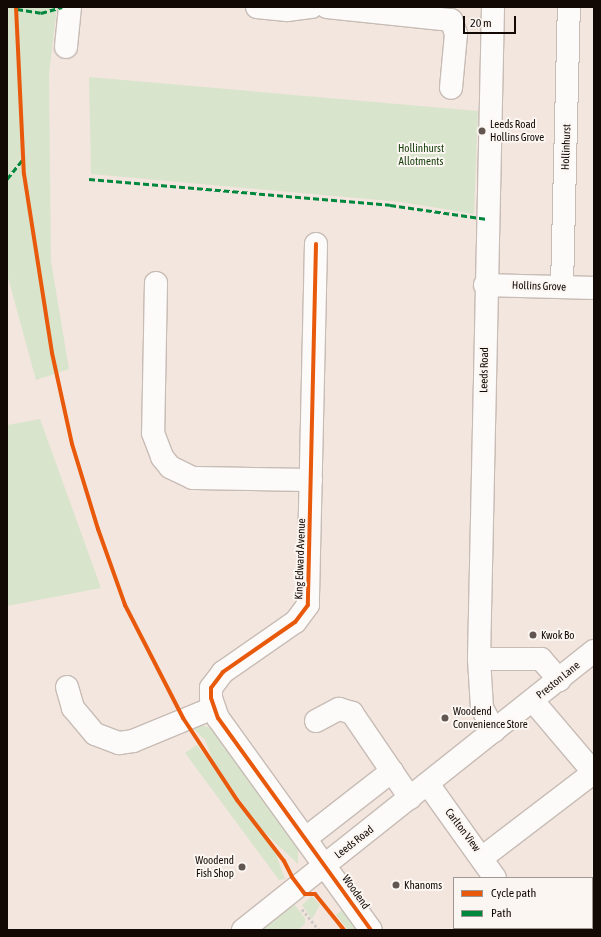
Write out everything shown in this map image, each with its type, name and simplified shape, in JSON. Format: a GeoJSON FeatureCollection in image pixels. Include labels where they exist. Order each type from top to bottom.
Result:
{"type":"FeatureCollection","features":[{"type":"Feature","properties":{"kind":"street"},"geometry":{"type":"LineString","coordinates":[[66,47],[70,7]]}},
{"type":"Feature","properties":{"kind":"street"},"geometry":{"type":"LineString","coordinates":[[257,7],[286,10],[312,7]]}},
{"type":"Feature","properties":{"kind":"street"},"geometry":{"type":"LineString","coordinates":[[327,7],[452,13],[455,44],[452,88]]}},
{"type":"Feature","properties":{"kind":"street","name":"Leeds Road"},"geometry":{"type":"LineString","coordinates":[[493,7],[485,285],[479,659],[482,708],[494,731]]}},
{"type":"Feature","properties":{"kind":"street","name":"Hollinhurst"},"geometry":{"type":"LineString","coordinates":[[562,287],[570,7]]}},
{"type":"Feature","properties":{"kind":"street","name":"King Edward Avenue"},"geometry":{"type":"LineString","coordinates":[[316,244],[308,605],[295,622],[216,679],[211,688],[213,708],[326,864]]}},
{"type":"Feature","properties":{"kind":"street"},"geometry":{"type":"LineString","coordinates":[[156,283],[153,433],[162,457],[181,474],[193,478],[311,480]]}},
{"type":"Feature","properties":{"kind":"street","name":"Hollins Grove"},"geometry":{"type":"LineString","coordinates":[[485,285],[594,288]]}},
{"type":"Feature","properties":{"kind":"street","name":"Preston Lane"},"geometry":{"type":"LineString","coordinates":[[428,784],[594,652]]}},
{"type":"Feature","properties":{"kind":"street"},"geometry":{"type":"LineString","coordinates":[[479,659],[541,659],[559,680]]}},
{"type":"Feature","properties":{"kind":"street"},"geometry":{"type":"LineString","coordinates":[[67,687],[73,708],[95,734],[119,743],[213,708]]}},
{"type":"Feature","properties":{"kind":"street"},"geometry":{"type":"LineString","coordinates":[[483,857],[594,772],[532,700]]}},
{"type":"Feature","properties":{"kind":"street"},"geometry":{"type":"LineString","coordinates":[[316,721],[339,709],[352,713],[410,798]]}},
{"type":"Feature","properties":{"kind":"street"},"geometry":{"type":"LineString","coordinates":[[306,838],[392,771]]}},
{"type":"Feature","properties":{"kind":"street","name":"Leeds Road"},"geometry":{"type":"LineString","coordinates":[[243,930],[428,784]]}},
{"type":"Feature","properties":{"kind":"street","name":"Carlton View"},"geometry":{"type":"LineString","coordinates":[[428,784],[483,857],[494,877]]}},
{"type":"Feature","properties":{"kind":"street","name":"Woodend"},"geometry":{"type":"LineString","coordinates":[[326,864],[371,930]]}},
{"type":"Feature","properties":{"kind":"path"},"geometry":{"type":"LineString","coordinates":[[289,893],[319,930]]}},
{"type":"Feature","properties":{"kind":"green space"},"geometry":{"type":"Polygon","coordinates":[[[7,7],[57,7],[49,74],[51,261],[69,369],[36,380],[7,274],[7,7]]]}},
{"type":"Feature","properties":{"kind":"green space","name":"Hollinhurst Allotments"},"geometry":{"type":"Polygon","coordinates":[[[89,77],[478,111],[474,214],[401,202],[91,174],[89,77]]]}},
{"type":"Feature","properties":{"kind":"green space"},"geometry":{"type":"Polygon","coordinates":[[[40,419],[101,588],[7,606],[7,425],[40,419]]]}},
{"type":"Feature","properties":{"kind":"green space"},"geometry":{"type":"Polygon","coordinates":[[[199,724],[213,729],[298,848],[298,864],[260,828],[214,763],[205,740],[191,726],[199,724]]]}},
{"type":"Feature","properties":{"kind":"green space"},"geometry":{"type":"Polygon","coordinates":[[[197,745],[275,852],[285,879],[279,880],[185,753],[197,745]]]}},
{"type":"Feature","properties":{"kind":"green space"},"geometry":{"type":"Polygon","coordinates":[[[312,896],[320,905],[312,919],[302,905],[312,896]]]}},
{"type":"Feature","properties":{"kind":"green space"},"geometry":{"type":"Polygon","coordinates":[[[294,904],[305,918],[305,924],[298,930],[261,930],[294,904]]]}},
{"type":"Feature","properties":{"kind":"green space"},"geometry":{"type":"Polygon","coordinates":[[[345,907],[362,930],[348,930],[336,915],[345,907]]]}},
{"type":"Feature","properties":{"kind":"marked path"},"geometry":{"type":"LineString","coordinates":[[17,9],[41,13],[62,7]]}},
{"type":"Feature","properties":{"kind":"marked path"},"geometry":{"type":"LineString","coordinates":[[7,179],[24,158]]}},
{"type":"Feature","properties":{"kind":"marked path"},"geometry":{"type":"LineString","coordinates":[[89,179],[390,205],[487,219]]}},
{"type":"Feature","properties":{"kind":"cycle path"},"geometry":{"type":"LineString","coordinates":[[16,7],[24,174],[52,353],[72,444],[98,529],[125,605],[183,718],[237,800],[284,861],[292,877],[305,894],[315,894],[344,930]]}},
{"type":"Feature","properties":{"kind":"cycle path"},"geometry":{"type":"LineString","coordinates":[[316,244],[308,605],[295,622],[223,672],[211,688],[211,698],[218,718],[371,930]]}},
{"type":"Feature","properties":{"kind":"place","name":"Leeds Road Hollins Grove"},"geometry":{"type":"Point","coordinates":[482,131]}},
{"type":"Feature","properties":{"kind":"place","name":"Kwok Bo"},"geometry":{"type":"Point","coordinates":[533,635]}},
{"type":"Feature","properties":{"kind":"place","name":"Woodend Convenience Store"},"geometry":{"type":"Point","coordinates":[445,718]}},
{"type":"Feature","properties":{"kind":"place","name":"Woodend Fish Shop"},"geometry":{"type":"Point","coordinates":[242,867]}},
{"type":"Feature","properties":{"kind":"place","name":"Khanoms"},"geometry":{"type":"Point","coordinates":[396,885]}}]}
